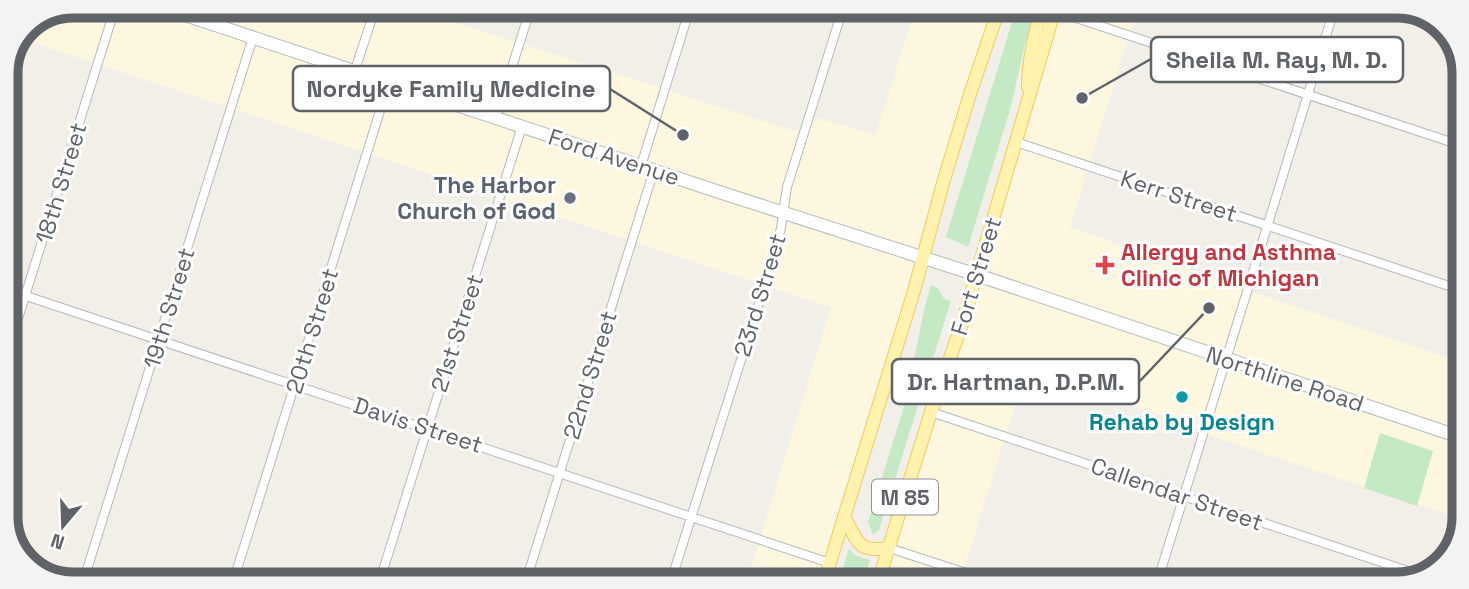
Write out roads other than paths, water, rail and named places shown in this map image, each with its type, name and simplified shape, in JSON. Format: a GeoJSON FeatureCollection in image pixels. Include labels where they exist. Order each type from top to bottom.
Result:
{"type":"FeatureCollection","features":[{"type":"Feature","properties":{"kind":"main road","name":"Ford Avenue"},"geometry":{"type":"LineString","coordinates":[[195,18],[950,267]]}},
{"type":"Feature","properties":{"kind":"main road","name":"M 85"},"geometry":{"type":"LineString","coordinates":[[827,572],[923,259],[943,183],[996,18]]}},
{"type":"Feature","properties":{"kind":"main road","name":"Fort Street"},"geometry":{"type":"LineString","coordinates":[[881,572],[977,275],[1049,18]]}},
{"type":"Feature","properties":{"kind":"main road","name":"Northline Road"},"geometry":{"type":"LineString","coordinates":[[950,267],[1452,434]]}},
{"type":"Feature","properties":{"kind":"main road"},"geometry":{"type":"LineString","coordinates":[[844,516],[863,547],[873,550],[889,548]]}},
{"type":"Feature","properties":{"kind":"street","name":"18th Street"},"geometry":{"type":"LineString","coordinates":[[18,319],[112,18]]}},
{"type":"Feature","properties":{"kind":"street"},"geometry":{"type":"LineString","coordinates":[[217,25],[219,18]]}},
{"type":"Feature","properties":{"kind":"street"},"geometry":{"type":"LineString","coordinates":[[355,71],[372,18]]}},
{"type":"Feature","properties":{"kind":"street"},"geometry":{"type":"LineString","coordinates":[[496,117],[528,18]]}},
{"type":"Feature","properties":{"kind":"street","name":"22nd Street"},"geometry":{"type":"LineString","coordinates":[[528,572],[647,168],[687,18]]}},
{"type":"Feature","properties":{"kind":"street","name":"23rd Street"},"geometry":{"type":"LineString","coordinates":[[674,572],[765,284],[781,228],[787,187],[839,18]]}},
{"type":"Feature","properties":{"kind":"street"},"geometry":{"type":"LineString","coordinates":[[1075,18],[1451,142]]}},
{"type":"Feature","properties":{"kind":"street"},"geometry":{"type":"LineString","coordinates":[[1160,572],[1331,18]]}},
{"type":"Feature","properties":{"kind":"street","name":"19th Street"},"geometry":{"type":"LineString","coordinates":[[86,572],[253,37]]}},
{"type":"Feature","properties":{"kind":"street","name":"20th Street"},"geometry":{"type":"LineString","coordinates":[[236,572],[389,82]]}},
{"type":"Feature","properties":{"kind":"street","name":"21st Street"},"geometry":{"type":"LineString","coordinates":[[382,572],[523,126]]}},
{"type":"Feature","properties":{"kind":"street","name":"Kerr Street"},"geometry":{"type":"LineString","coordinates":[[1016,142],[1451,287]]}},
{"type":"Feature","properties":{"kind":"street","name":"Davis Street"},"geometry":{"type":"LineString","coordinates":[[18,293],[830,562]]}},
{"type":"Feature","properties":{"kind":"street","name":"Callendar Street"},"geometry":{"type":"LineString","coordinates":[[932,411],[1406,570]]}},
{"type":"Feature","properties":{"kind":"street"},"geometry":{"type":"LineString","coordinates":[[889,548],[963,572]]}},
{"type":"Feature","properties":{"kind":"place","name":"Sheila M. Ray, M. D."},"geometry":{"type":"Point","coordinates":[1082,98]}},
{"type":"Feature","properties":{"kind":"place","name":"Nordyke Family Medicine"},"geometry":{"type":"Point","coordinates":[683,135]}},
{"type":"Feature","properties":{"kind":"place","name":"The Harbor Church of God"},"geometry":{"type":"Point","coordinates":[570,198]}},
{"type":"Feature","properties":{"kind":"place","name":"Allergy and Asthma Clinic of Michigan"},"geometry":{"type":"Point","coordinates":[1105,265]}},
{"type":"Feature","properties":{"kind":"place","name":"Dr. Hartman, D.P.M."},"geometry":{"type":"Point","coordinates":[1209,308]}},
{"type":"Feature","properties":{"kind":"place","name":"Rehab by Design"},"geometry":{"type":"Point","coordinates":[1182,397]}}]}
